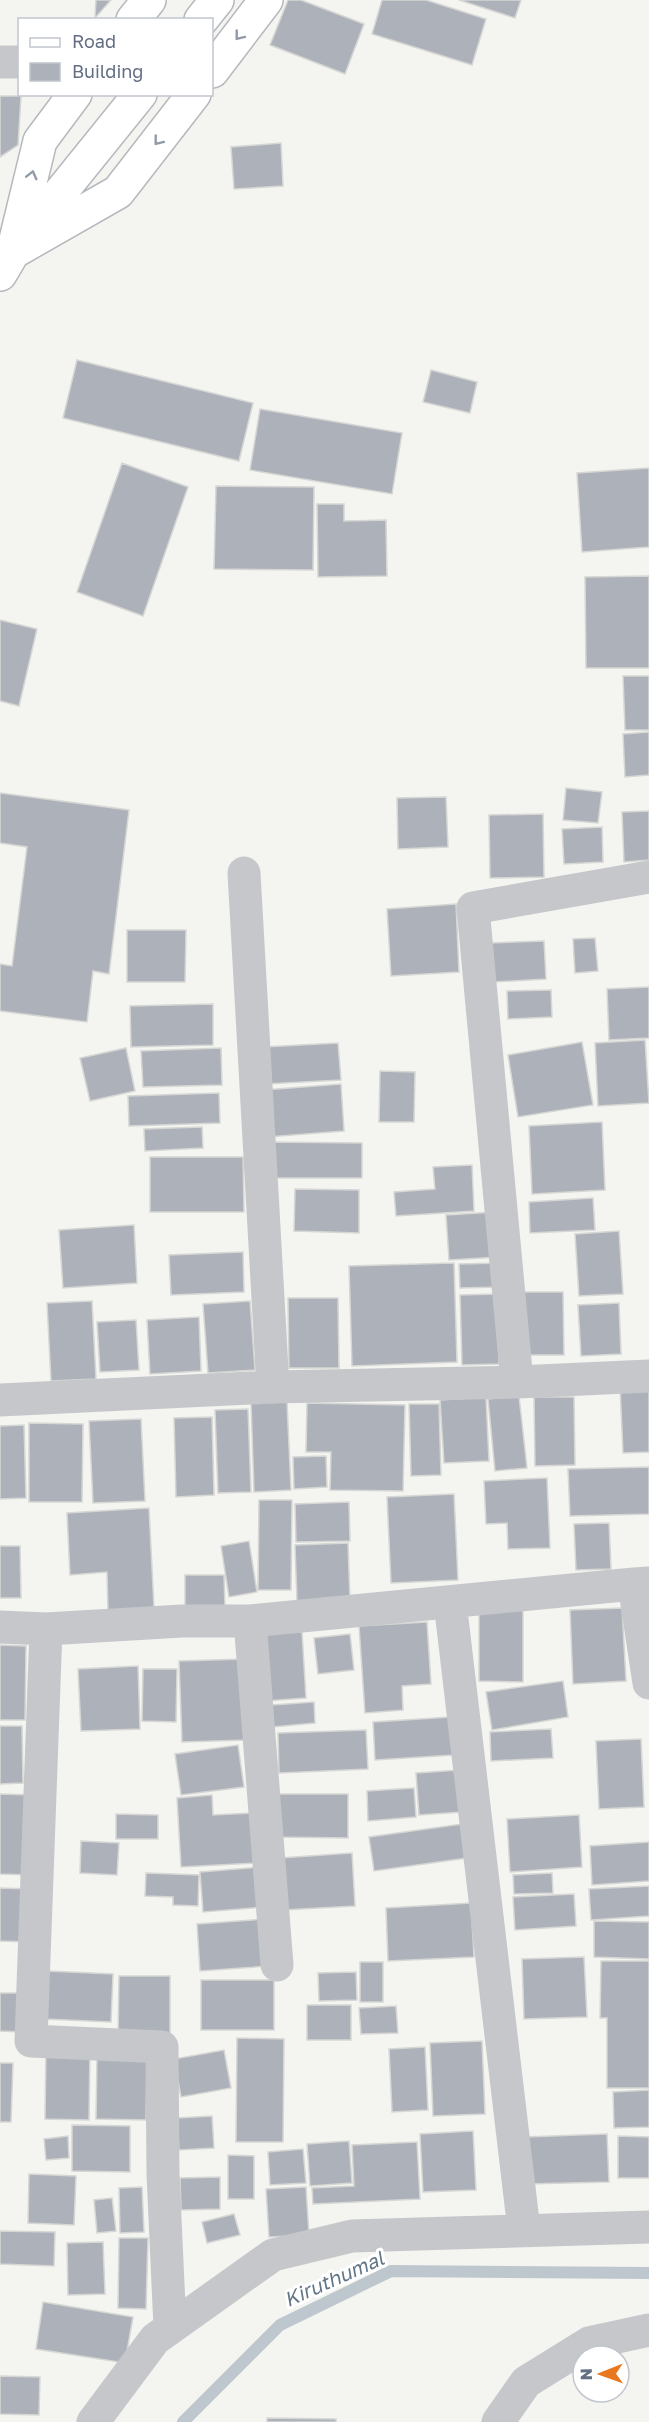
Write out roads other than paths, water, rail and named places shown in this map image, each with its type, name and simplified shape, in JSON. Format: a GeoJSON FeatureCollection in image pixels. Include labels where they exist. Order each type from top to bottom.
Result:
{"type":"FeatureCollection","features":[{"type":"Feature","properties":{"kind":"main road"},"geometry":{"type":"LineString","coordinates":[[136,18],[149,0]]}},
{"type":"Feature","properties":{"kind":"main road"},"geometry":{"type":"LineString","coordinates":[[203,18],[217,0]]}},
{"type":"Feature","properties":{"kind":"main road"},"geometry":{"type":"LineString","coordinates":[[213,70],[267,0]]}},
{"type":"Feature","properties":{"kind":"main road"},"geometry":{"type":"LineString","coordinates":[[6,263],[40,141],[74,96]]}},
{"type":"Feature","properties":{"kind":"main road"},"geometry":{"type":"LineString","coordinates":[[6,263],[138,96]]}},
{"type":"Feature","properties":{"kind":"main road"},"geometry":{"type":"LineString","coordinates":[[6,263],[118,192],[192,96]]}},
{"type":"Feature","properties":{"kind":"street"},"geometry":{"type":"LineString","coordinates":[[0,62],[18,62]]}},
{"type":"Feature","properties":{"kind":"street"},"geometry":{"type":"LineString","coordinates":[[244,873],[273,1387]]}},
{"type":"Feature","properties":{"kind":"street"},"geometry":{"type":"LineString","coordinates":[[517,1382],[473,908],[649,877]]}},
{"type":"Feature","properties":{"kind":"street"},"geometry":{"type":"LineString","coordinates":[[0,1400],[273,1387],[517,1382],[649,1376]]}},
{"type":"Feature","properties":{"kind":"street"},"geometry":{"type":"LineString","coordinates":[[0,1627],[46,1629],[182,1621],[250,1622],[642,1583],[649,1683]]}},
{"type":"Feature","properties":{"kind":"street"},"geometry":{"type":"LineString","coordinates":[[450,1602],[524,2230]]}},
{"type":"Feature","properties":{"kind":"street"},"geometry":{"type":"LineString","coordinates":[[250,1622],[277,1965]]}},
{"type":"Feature","properties":{"kind":"street"},"geometry":{"type":"LineString","coordinates":[[46,1629],[31,2041],[162,2047],[163,2174],[170,2328]]}},
{"type":"Feature","properties":{"kind":"street"},"geometry":{"type":"LineString","coordinates":[[93,2422],[155,2339],[273,2255],[352,2236],[649,2227]]}},
{"type":"Feature","properties":{"kind":"street"},"geometry":{"type":"LineString","coordinates":[[498,2422],[526,2382],[589,2343],[649,2330]]}},
{"type":"Feature","properties":{"kind":"waterway","name":"Kiruthumal"},"geometry":{"type":"LineString","coordinates":[[183,2422],[280,2325],[391,2271],[649,2273]]}}]}
